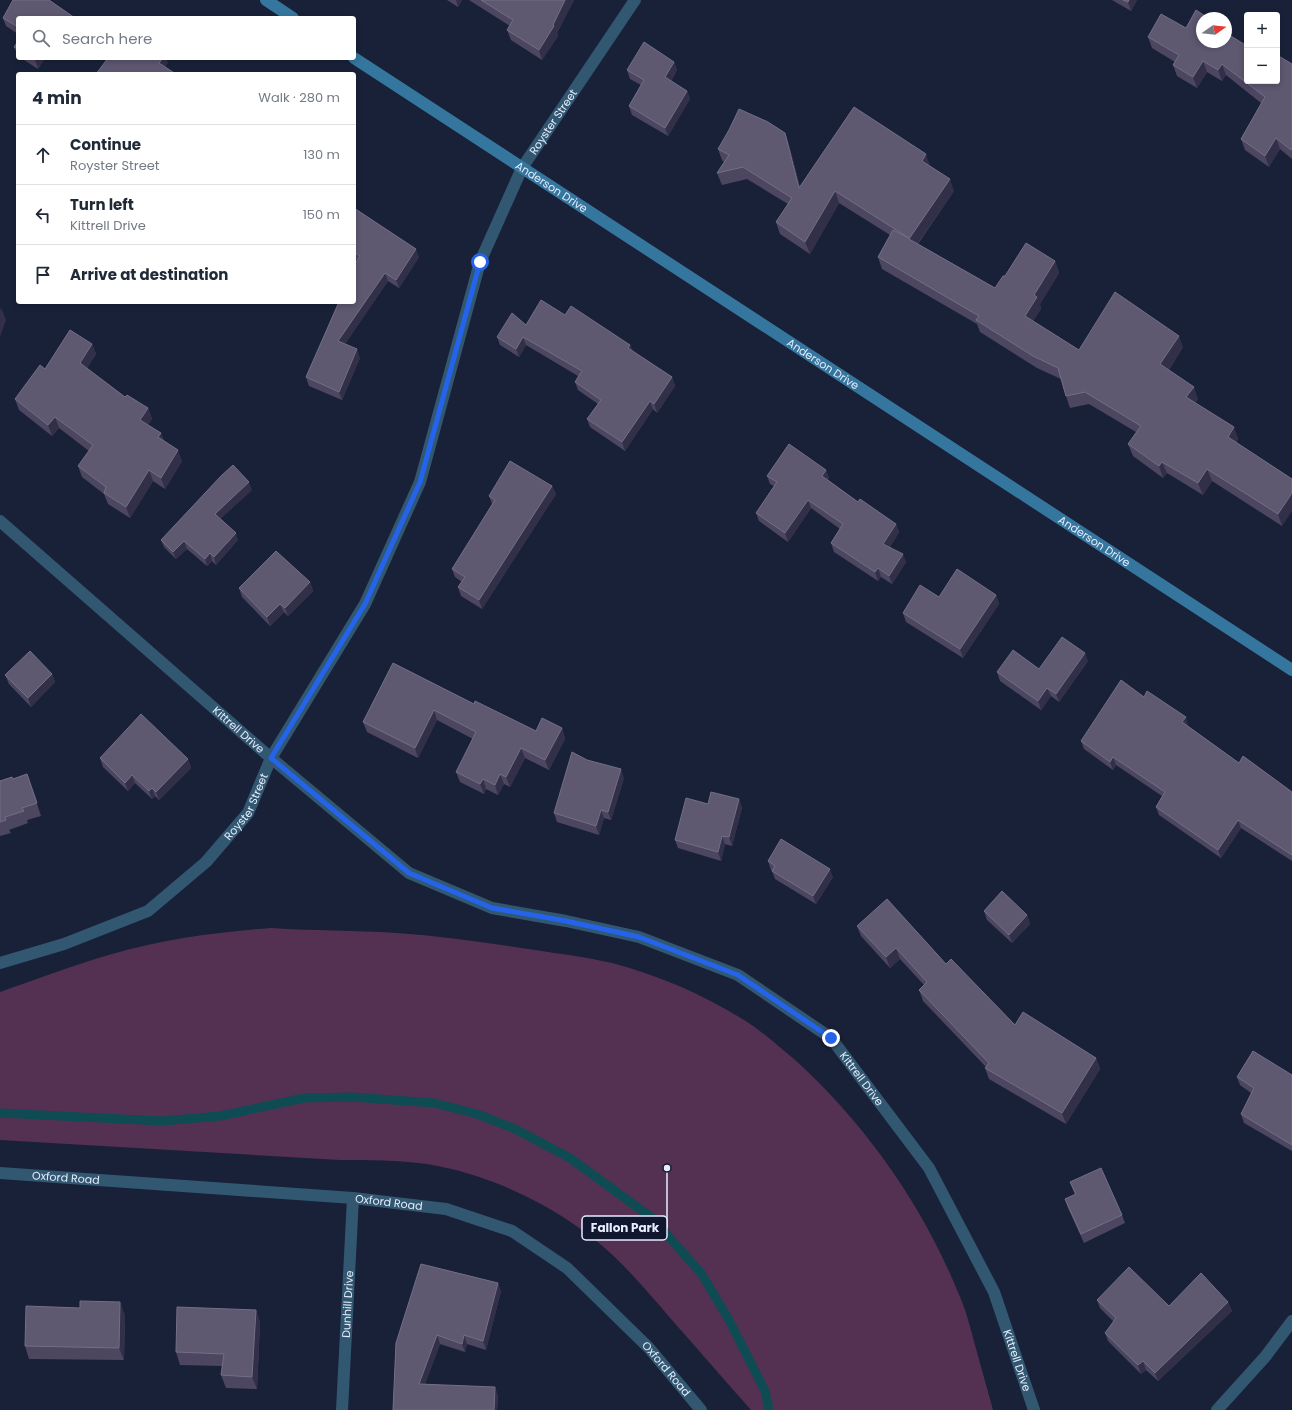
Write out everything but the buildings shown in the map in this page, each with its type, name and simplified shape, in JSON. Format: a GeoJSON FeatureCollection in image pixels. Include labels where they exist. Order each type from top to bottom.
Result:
{"type":"FeatureCollection","features":[{"type":"Feature","properties":{"kind":"street"},"geometry":{"type":"LineString","coordinates":[[266,0],[290,16]]}},
{"type":"Feature","properties":{"kind":"street","name":"Royster Street"},"geometry":{"type":"LineString","coordinates":[[0,963],[64,944],[148,911],[206,862],[248,813],[271,758],[365,604],[420,482],[480,262],[522,168],[635,0]]}},
{"type":"Feature","properties":{"kind":"street","name":"Anderson Drive"},"geometry":{"type":"LineString","coordinates":[[356,59],[1292,670]]}},
{"type":"Feature","properties":{"kind":"street","name":"Kittrell Drive"},"geometry":{"type":"LineString","coordinates":[[0,521],[271,758],[409,873],[492,908],[566,921],[639,937],[738,975],[831,1038],[929,1168],[994,1292],[1034,1410]]}},
{"type":"Feature","properties":{"kind":"street","name":"Oxford Road"},"geometry":{"type":"LineString","coordinates":[[0,1173],[353,1198],[446,1209],[512,1231],[567,1268],[649,1348],[701,1410]]}},
{"type":"Feature","properties":{"kind":"street","name":"Dunhill Drive"},"geometry":{"type":"LineString","coordinates":[[342,1410],[353,1198]]}},
{"type":"Feature","properties":{"kind":"street"},"geometry":{"type":"LineString","coordinates":[[1218,1410],[1265,1357],[1292,1321]]}},
{"type":"Feature","properties":{"kind":"shaded area"},"geometry":{"type":"Polygon","coordinates":[[[271,928],[381,932],[431,936],[574,956],[612,963],[646,973],[697,994],[751,1024],[794,1059],[844,1109],[867,1137],[908,1195],[943,1258],[962,1303],[993,1410],[751,1410],[634,1277],[605,1248],[576,1225],[536,1201],[494,1182],[472,1175],[427,1164],[394,1161],[340,1160],[0,1140],[0,992],[112,954],[151,944],[191,937],[271,928]]]}},
{"type":"Feature","properties":{"kind":"waterway"},"geometry":{"type":"LineString","coordinates":[[0,1113],[162,1121],[220,1116],[304,1098],[352,1097],[434,1103],[477,1114],[515,1129],[570,1158],[652,1218],[701,1273],[729,1320],[765,1391],[769,1410]]}},
{"type":"Feature","properties":{"kind":"place","name":"Fallon Park"},"geometry":{"type":"Point","coordinates":[667,1168]}},
{"type":"Feature","properties":{"kind":"route"},"geometry":{"type":"LineString","coordinates":[[480,262],[420,482],[365,604],[271,758],[409,873],[492,908],[566,921],[639,937],[738,975],[831,1038]]}}]}
